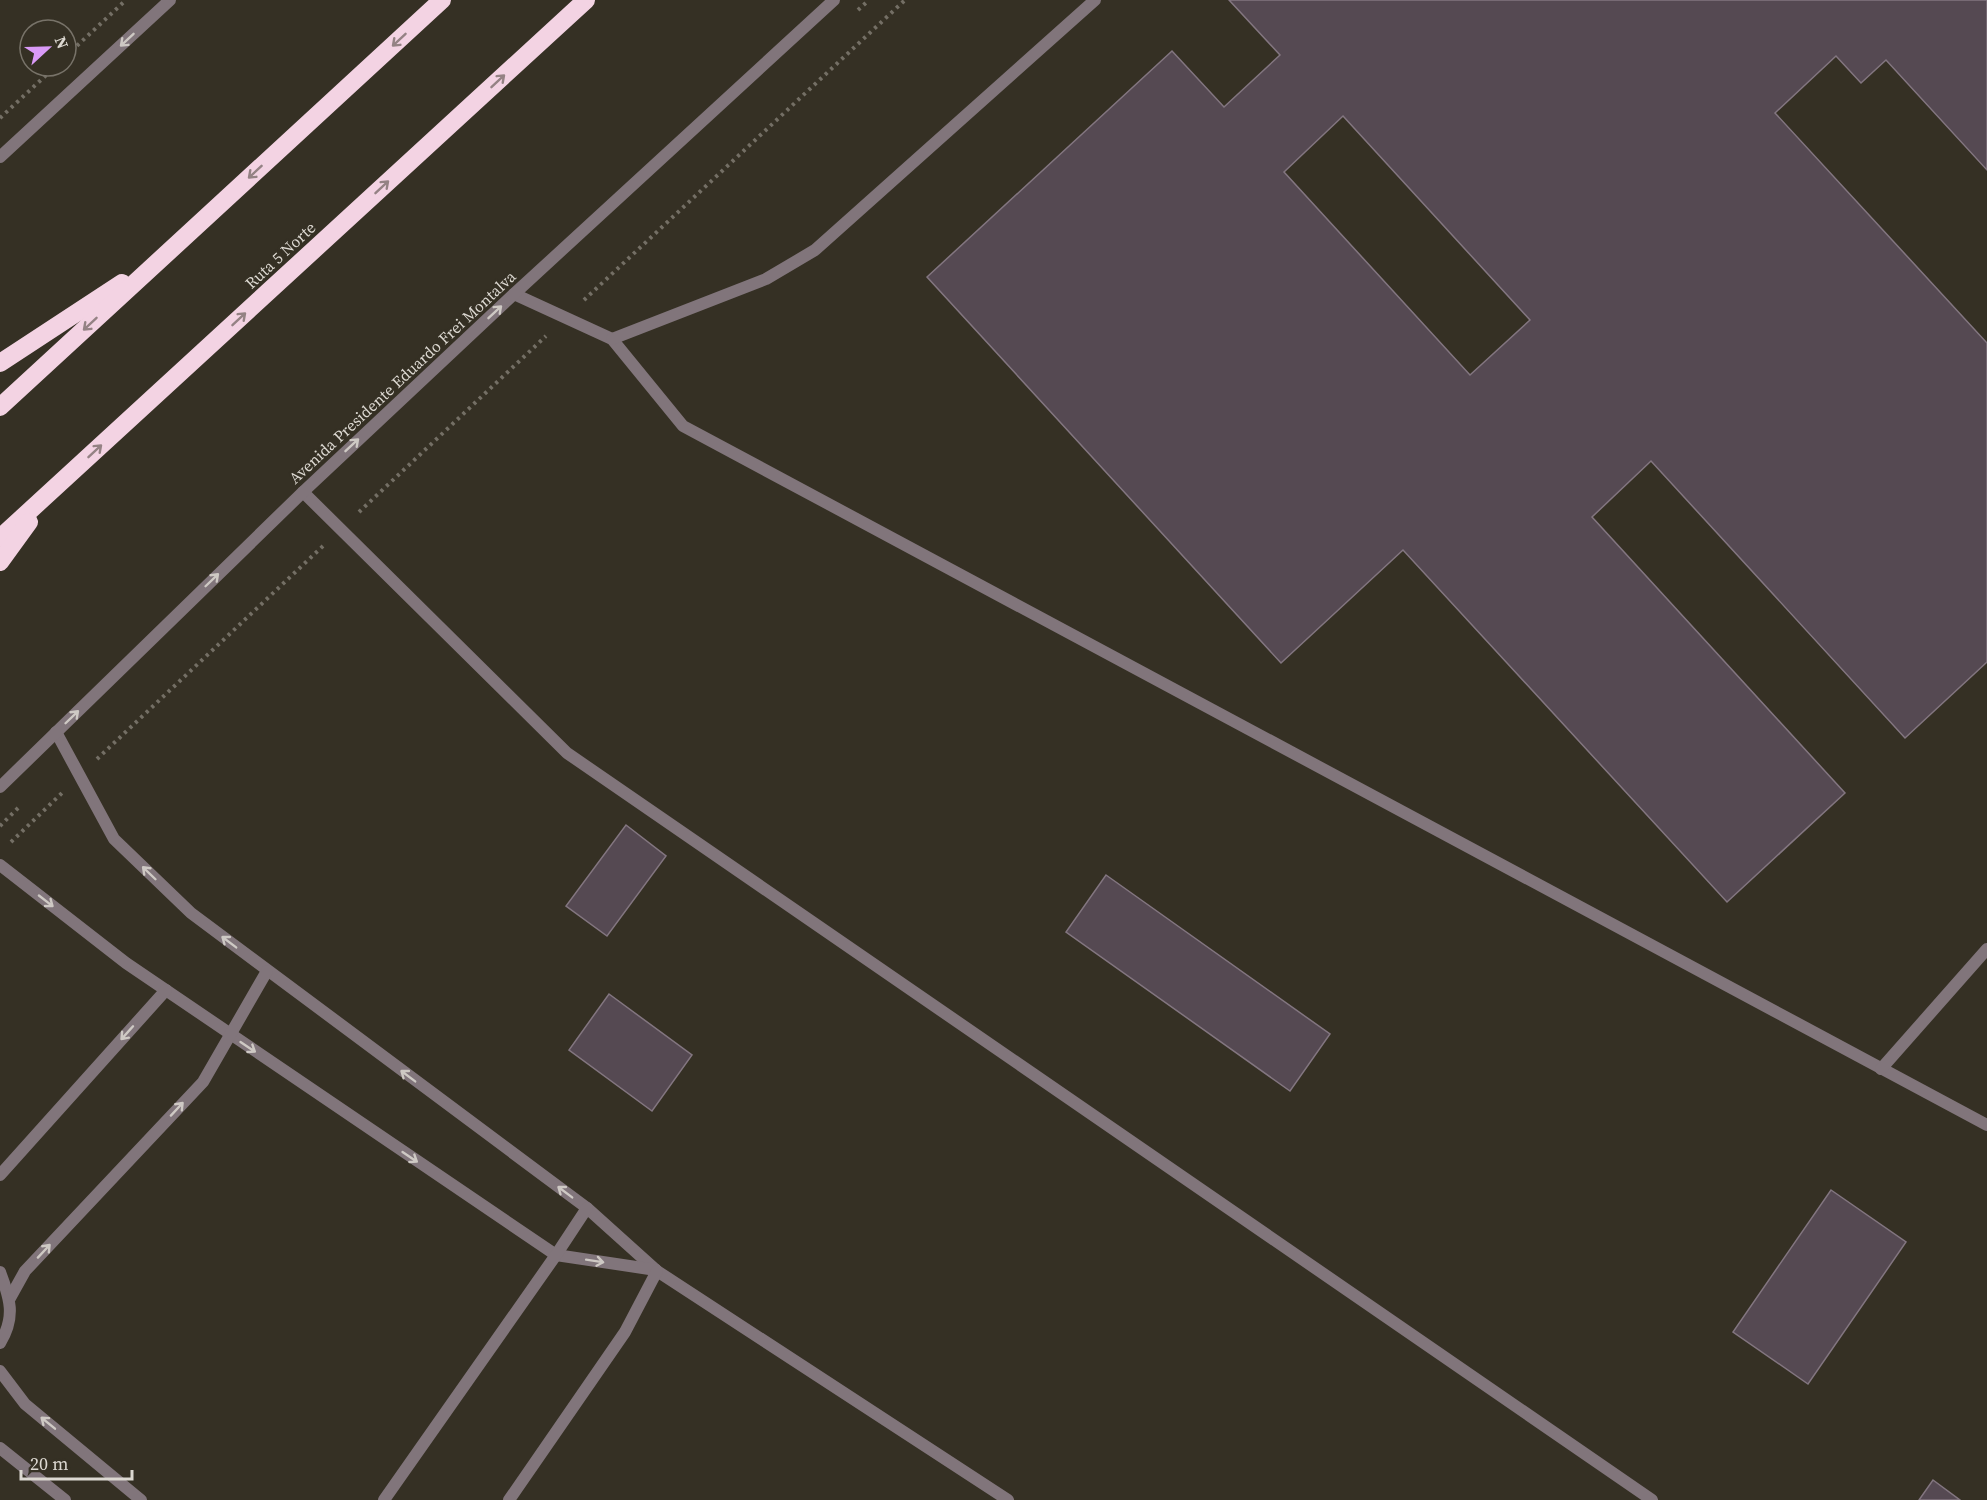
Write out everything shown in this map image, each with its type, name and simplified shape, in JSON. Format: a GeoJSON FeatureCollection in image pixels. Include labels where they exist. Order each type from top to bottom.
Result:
{"type":"FeatureCollection","features":[{"type":"Feature","properties":{"kind":"highway"},"geometry":{"type":"LineString","coordinates":[[0,407],[442,0]]}},
{"type":"Feature","properties":{"kind":"highway","name":"Ruta 5 Norte"},"geometry":{"type":"LineString","coordinates":[[0,538],[586,0]]}},
{"type":"Feature","properties":{"kind":"highway"},"geometry":{"type":"LineString","coordinates":[[0,363],[164,256]]}},
{"type":"Feature","properties":{"kind":"highway"},"geometry":{"type":"LineString","coordinates":[[0,562],[52,490]]}},
{"type":"Feature","properties":{"kind":"street"},"geometry":{"type":"LineString","coordinates":[[0,157],[170,0]]}},
{"type":"Feature","properties":{"kind":"street","name":"Avenida Presidente Eduardo Frei Montalva"},"geometry":{"type":"LineString","coordinates":[[0,787],[303,492],[514,294],[834,0]]}},
{"type":"Feature","properties":{"kind":"street"},"geometry":{"type":"LineString","coordinates":[[612,339],[765,279],[815,250],[1095,0]]}},
{"type":"Feature","properties":{"kind":"street"},"geometry":{"type":"LineString","coordinates":[[514,294],[612,339],[683,426],[1987,1125]]}},
{"type":"Feature","properties":{"kind":"street"},"geometry":{"type":"LineString","coordinates":[[303,492],[567,753],[1652,1500]]}},
{"type":"Feature","properties":{"kind":"street"},"geometry":{"type":"LineString","coordinates":[[56,732],[114,840],[191,913],[587,1208],[657,1271],[1008,1500]]}},
{"type":"Feature","properties":{"kind":"street"},"geometry":{"type":"LineString","coordinates":[[0,865],[126,963],[556,1255],[657,1271]]}},
{"type":"Feature","properties":{"kind":"street"},"geometry":{"type":"LineString","coordinates":[[1881,1069],[1987,949]]}},
{"type":"Feature","properties":{"kind":"street"},"geometry":{"type":"LineString","coordinates":[[0,1343],[7,1331],[10,1298],[24,1271],[203,1082],[267,971]]}},
{"type":"Feature","properties":{"kind":"street"},"geometry":{"type":"LineString","coordinates":[[0,1175],[166,990]]}},
{"type":"Feature","properties":{"kind":"street"},"geometry":{"type":"LineString","coordinates":[[384,1500],[587,1208]]}},
{"type":"Feature","properties":{"kind":"street"},"geometry":{"type":"LineString","coordinates":[[509,1500],[625,1332],[657,1271]]}},
{"type":"Feature","properties":{"kind":"street"},"geometry":{"type":"LineString","coordinates":[[0,1272],[10,1298]]}},
{"type":"Feature","properties":{"kind":"street"},"geometry":{"type":"LineString","coordinates":[[0,1371],[25,1404],[141,1500]]}},
{"type":"Feature","properties":{"kind":"street"},"geometry":{"type":"LineString","coordinates":[[0,1448],[65,1500]]}},
{"type":"Feature","properties":{"kind":"path"},"geometry":{"type":"LineString","coordinates":[[78,45],[126,0]]}},
{"type":"Feature","properties":{"kind":"path"},"geometry":{"type":"LineString","coordinates":[[8,846],[80,775],[905,0]]}},
{"type":"Feature","properties":{"kind":"path"},"geometry":{"type":"LineString","coordinates":[[0,118],[43,78]]}},
{"type":"Feature","properties":{"kind":"building"},"geometry":{"type":"Polygon","coordinates":[[[1229,0],[1987,0],[1987,170],[1886,60],[1861,83],[1836,56],[1775,113],[1987,343],[1987,662],[1905,738],[1651,461],[1592,517],[1845,793],[1727,902],[1403,550],[1281,663],[927,277],[1172,51],[1224,107],[1280,55],[1229,0]],[[1343,116],[1284,172],[1470,375],[1530,320],[1343,116]]]}},
{"type":"Feature","properties":{"kind":"building"},"geometry":{"type":"Polygon","coordinates":[[[626,825],[666,856],[607,936],[566,906],[626,825]]]}},
{"type":"Feature","properties":{"kind":"building"},"geometry":{"type":"Polygon","coordinates":[[[1106,875],[1330,1034],[1290,1091],[1066,932],[1106,875]]]}},
{"type":"Feature","properties":{"kind":"building"},"geometry":{"type":"Polygon","coordinates":[[[609,994],[692,1055],[652,1111],[569,1050],[609,994]]]}},
{"type":"Feature","properties":{"kind":"building"},"geometry":{"type":"Polygon","coordinates":[[[1831,1190],[1906,1242],[1808,1384],[1733,1332],[1831,1190]]]}},
{"type":"Feature","properties":{"kind":"building"},"geometry":{"type":"Polygon","coordinates":[[[1933,1480],[1960,1500],[1919,1500],[1933,1480]]]}}]}
